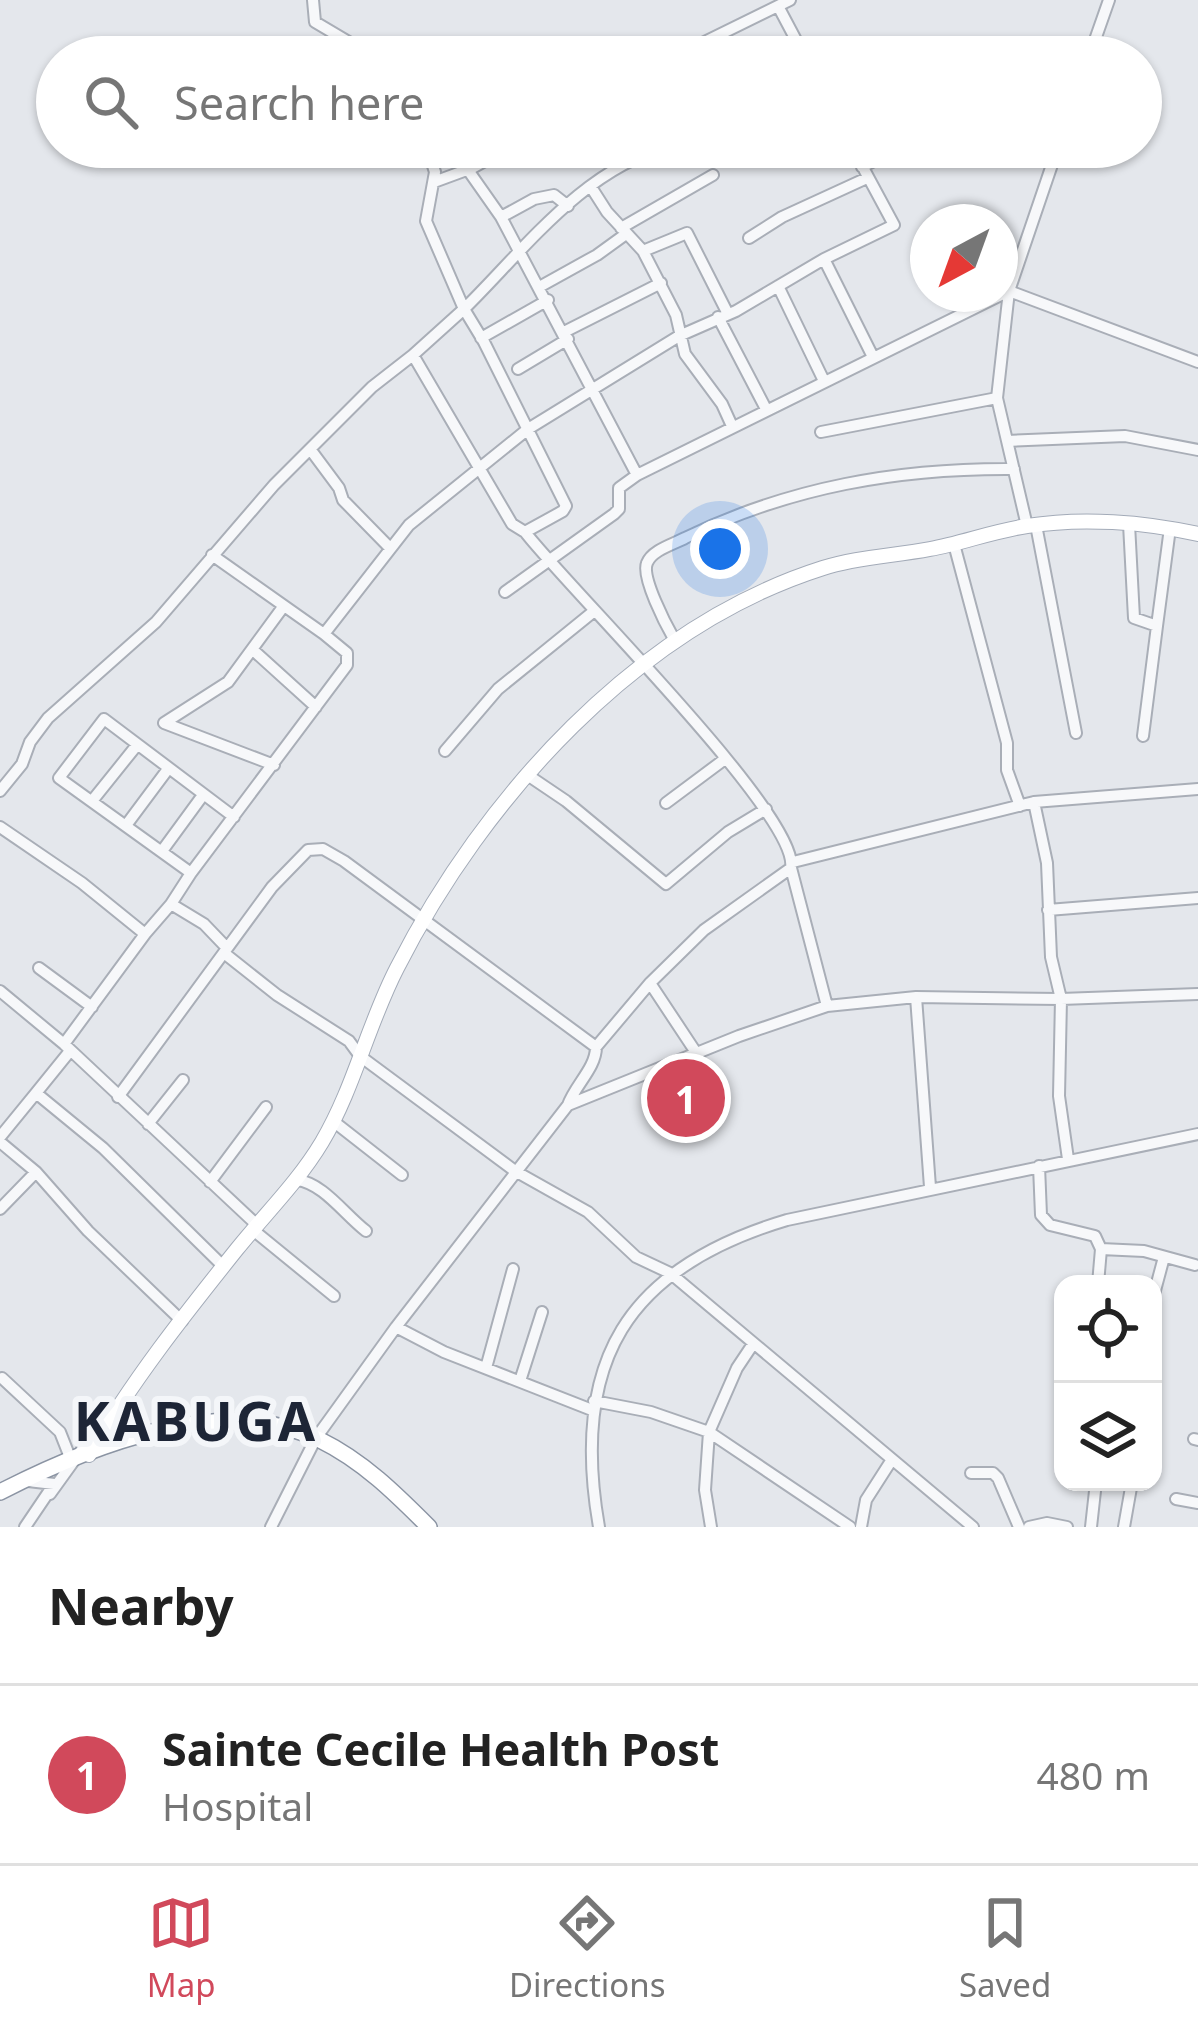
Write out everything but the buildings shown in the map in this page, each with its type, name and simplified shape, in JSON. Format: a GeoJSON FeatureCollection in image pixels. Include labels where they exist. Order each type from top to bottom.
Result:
{"type":"FeatureCollection","features":[{"type":"Feature","properties":{"kind":"highway"},"geometry":{"type":"LineString","coordinates":[[0,1492],[71,1460],[170,1428],[217,1420],[260,1423],[316,1438],[367,1468],[429,1527]]}},
{"type":"Feature","properties":{"kind":"main road"},"geometry":{"type":"LineString","coordinates":[[89,1455],[224,1266],[297,1180],[333,1121],[398,965],[487,826],[566,732],[674,639],[748,597],[847,562],[1031,526],[1129,524],[1198,534]]}},
{"type":"Feature","properties":{"kind":"street"},"geometry":{"type":"LineString","coordinates":[[717,36],[790,0]]}},
{"type":"Feature","properties":{"kind":"street"},"geometry":{"type":"LineString","coordinates":[[1097,36],[1109,0]]}},
{"type":"Feature","properties":{"kind":"street"},"geometry":{"type":"LineString","coordinates":[[313,2],[315,22],[339,36]]}},
{"type":"Feature","properties":{"kind":"street"},"geometry":{"type":"LineString","coordinates":[[778,6],[794,36]]}},
{"type":"Feature","properties":{"kind":"street"},"geometry":{"type":"LineString","coordinates":[[434,168],[426,221],[464,309],[566,506],[525,532]]}},
{"type":"Feature","properties":{"kind":"street"},"geometry":{"type":"LineString","coordinates":[[434,182],[472,168]]}},
{"type":"Feature","properties":{"kind":"street"},"geometry":{"type":"LineString","coordinates":[[0,791],[48,718],[155,622],[253,507],[310,449],[372,387],[464,309],[568,206],[621,168]]}},
{"type":"Feature","properties":{"kind":"street"},"geometry":{"type":"LineString","coordinates":[[324,634],[423,512],[528,429],[679,336],[894,225],[862,168]]}},
{"type":"Feature","properties":{"kind":"street"},"geometry":{"type":"LineString","coordinates":[[749,238],[872,168]]}},
{"type":"Feature","properties":{"kind":"street"},"geometry":{"type":"LineString","coordinates":[[1018,267],[1051,168]]}},
{"type":"Feature","properties":{"kind":"street"},"geometry":{"type":"LineString","coordinates":[[468,170],[541,286],[637,475]]}},
{"type":"Feature","properties":{"kind":"street"},"geometry":{"type":"LineString","coordinates":[[541,286],[713,175]]}},
{"type":"Feature","properties":{"kind":"street"},"geometry":{"type":"LineString","coordinates":[[591,187],[643,251],[676,315],[685,354],[722,404],[732,426]]}},
{"type":"Feature","properties":{"kind":"street"},"geometry":{"type":"LineString","coordinates":[[501,217],[542,196],[554,195],[568,206]]}},
{"type":"Feature","properties":{"kind":"street"},"geometry":{"type":"LineString","coordinates":[[643,251],[687,232],[766,409]]}},
{"type":"Feature","properties":{"kind":"street"},"geometry":{"type":"LineString","coordinates":[[824,259],[873,357]]}},
{"type":"Feature","properties":{"kind":"street"},"geometry":{"type":"LineString","coordinates":[[518,368],[566,335],[661,283]]}},
{"type":"Feature","properties":{"kind":"street"},"geometry":{"type":"LineString","coordinates":[[778,286],[824,382]]}},
{"type":"Feature","properties":{"kind":"street"},"geometry":{"type":"LineString","coordinates":[[1018,294],[1198,362]]}},
{"type":"Feature","properties":{"kind":"street"},"geometry":{"type":"LineString","coordinates":[[482,338],[548,300]]}},
{"type":"Feature","properties":{"kind":"street"},"geometry":{"type":"LineString","coordinates":[[505,592],[617,512],[619,488],[637,475],[966,312]]}},
{"type":"Feature","properties":{"kind":"street"},"geometry":{"type":"LineString","coordinates":[[1007,312],[997,398],[1031,526],[1076,733]]}},
{"type":"Feature","properties":{"kind":"street"},"geometry":{"type":"LineString","coordinates":[[413,355],[512,524],[525,532],[766,809],[786,841],[827,1006]]}},
{"type":"Feature","properties":{"kind":"street"},"geometry":{"type":"LineString","coordinates":[[821,432],[997,398]]}},
{"type":"Feature","properties":{"kind":"street"},"geometry":{"type":"LineString","coordinates":[[1007,441],[1125,436],[1198,450]]}},
{"type":"Feature","properties":{"kind":"street"},"geometry":{"type":"LineString","coordinates":[[310,449],[343,500],[390,548]]}},
{"type":"Feature","properties":{"kind":"street"},"geometry":{"type":"LineString","coordinates":[[674,639],[646,570],[651,556],[668,546],[742,512],[836,483],[1014,470]]}},
{"type":"Feature","properties":{"kind":"street"},"geometry":{"type":"LineString","coordinates":[[1129,524],[1134,618],[1157,626]]}},
{"type":"Feature","properties":{"kind":"street"},"geometry":{"type":"LineString","coordinates":[[1143,736],[1170,528]]}},
{"type":"Feature","properties":{"kind":"street"},"geometry":{"type":"LineString","coordinates":[[954,544],[1007,743],[1007,770],[1027,804],[1047,863],[1051,957],[1060,999],[1059,1096],[1068,1159]]}},
{"type":"Feature","properties":{"kind":"street"},"geometry":{"type":"LineString","coordinates":[[182,1322],[0,1139],[349,660],[324,634],[212,555]]}},
{"type":"Feature","properties":{"kind":"street"},"geometry":{"type":"LineString","coordinates":[[274,765],[164,723],[228,682],[283,607]]}},
{"type":"Feature","properties":{"kind":"street"},"geometry":{"type":"LineString","coordinates":[[445,751],[498,689],[593,612]]}},
{"type":"Feature","properties":{"kind":"street"},"geometry":{"type":"LineString","coordinates":[[253,650],[316,706]]}},
{"type":"Feature","properties":{"kind":"street"},"geometry":{"type":"LineString","coordinates":[[190,873],[59,778],[81,748],[104,719],[234,817]]}},
{"type":"Feature","properties":{"kind":"street"},"geometry":{"type":"LineString","coordinates":[[92,801],[137,745]]}},
{"type":"Feature","properties":{"kind":"street"},"geometry":{"type":"LineString","coordinates":[[666,803],[725,759]]}},
{"type":"Feature","properties":{"kind":"street"},"geometry":{"type":"LineString","coordinates":[[127,824],[168,769]]}},
{"type":"Feature","properties":{"kind":"street"},"geometry":{"type":"LineString","coordinates":[[529,776],[666,884],[728,832],[766,809]]}},
{"type":"Feature","properties":{"kind":"street"},"geometry":{"type":"LineString","coordinates":[[271,1527],[316,1438],[568,1106],[595,1058],[596,1047],[704,929],[792,865],[1027,804],[1198,789]]}},
{"type":"Feature","properties":{"kind":"street"},"geometry":{"type":"LineString","coordinates":[[162,851],[203,795]]}},
{"type":"Feature","properties":{"kind":"street"},"geometry":{"type":"LineString","coordinates":[[0,827],[82,883],[145,934]]}},
{"type":"Feature","properties":{"kind":"street"},"geometry":{"type":"LineString","coordinates":[[118,1097],[272,887],[314,848],[332,853],[427,920],[596,1047]]}},
{"type":"Feature","properties":{"kind":"street"},"geometry":{"type":"LineString","coordinates":[[1048,910],[1198,898]]}},
{"type":"Feature","properties":{"kind":"street"},"geometry":{"type":"LineString","coordinates":[[171,904],[204,924],[226,951],[277,994],[349,1041],[360,1056],[515,1171],[588,1211],[636,1256],[670,1274],[973,1527]]}},
{"type":"Feature","properties":{"kind":"street"},"geometry":{"type":"LineString","coordinates":[[39,968],[92,1007]]}},
{"type":"Feature","properties":{"kind":"street"},"geometry":{"type":"LineString","coordinates":[[650,983],[697,1054]]}},
{"type":"Feature","properties":{"kind":"street"},"geometry":{"type":"LineString","coordinates":[[0,992],[67,1047],[255,1228],[334,1296]]}},
{"type":"Feature","properties":{"kind":"street"},"geometry":{"type":"LineString","coordinates":[[568,1106],[827,1006],[916,998],[1198,994]]}},
{"type":"Feature","properties":{"kind":"street"},"geometry":{"type":"LineString","coordinates":[[916,998],[929,1187]]}},
{"type":"Feature","properties":{"kind":"street"},"geometry":{"type":"LineString","coordinates":[[148,1124],[183,1080]]}},
{"type":"Feature","properties":{"kind":"street"},"geometry":{"type":"LineString","coordinates":[[36,1093],[103,1148],[224,1266]]}},
{"type":"Feature","properties":{"kind":"street"},"geometry":{"type":"LineString","coordinates":[[210,1182],[266,1107]]}},
{"type":"Feature","properties":{"kind":"street"},"geometry":{"type":"LineString","coordinates":[[333,1121],[402,1174]]}},
{"type":"Feature","properties":{"kind":"street"},"geometry":{"type":"LineString","coordinates":[[598,1526],[590,1450],[593,1406],[617,1340],[670,1274],[736,1235],[929,1187],[1198,1134]]}},
{"type":"Feature","properties":{"kind":"street"},"geometry":{"type":"LineString","coordinates":[[1039,1166],[1039,1210],[1045,1221],[1095,1236],[1101,1249],[1099,1275]]}},
{"type":"Feature","properties":{"kind":"street"},"geometry":{"type":"LineString","coordinates":[[0,1209],[36,1172]]}},
{"type":"Feature","properties":{"kind":"street"},"geometry":{"type":"LineString","coordinates":[[297,1180],[321,1188],[366,1231]]}},
{"type":"Feature","properties":{"kind":"street"},"geometry":{"type":"LineString","coordinates":[[1101,1249],[1144,1251],[1195,1265]]}},
{"type":"Feature","properties":{"kind":"street"},"geometry":{"type":"LineString","coordinates":[[1159,1275],[1164,1257]]}},
{"type":"Feature","properties":{"kind":"street"},"geometry":{"type":"LineString","coordinates":[[486,1368],[513,1269]]}},
{"type":"Feature","properties":{"kind":"street"},"geometry":{"type":"LineString","coordinates":[[520,1381],[542,1312]]}},
{"type":"Feature","properties":{"kind":"street"},"geometry":{"type":"LineString","coordinates":[[396,1327],[486,1368],[593,1406],[651,1412],[709,1432],[850,1527]]}},
{"type":"Feature","properties":{"kind":"street"},"geometry":{"type":"LineString","coordinates":[[25,1527],[71,1460],[167,1342]]}},
{"type":"Feature","properties":{"kind":"street"},"geometry":{"type":"LineString","coordinates":[[711,1527],[706,1490],[709,1432],[736,1368],[753,1344]]}},
{"type":"Feature","properties":{"kind":"street"},"geometry":{"type":"LineString","coordinates":[[2,1378],[60,1432],[71,1460]]}},
{"type":"Feature","properties":{"kind":"street"},"geometry":{"type":"LineString","coordinates":[[861,1527],[866,1500],[891,1461]]}},
{"type":"Feature","properties":{"kind":"street"},"geometry":{"type":"LineString","coordinates":[[971,1473],[993,1473],[998,1478],[1019,1527]]}},
{"type":"Feature","properties":{"kind":"street"},"geometry":{"type":"LineString","coordinates":[[21,1481],[53,1481],[50,1494]]}},
{"type":"Feature","properties":{"kind":"street"},"geometry":{"type":"LineString","coordinates":[[1091,1527],[1095,1491]]}},
{"type":"Feature","properties":{"kind":"street"},"geometry":{"type":"LineString","coordinates":[[1124,1527],[1130,1491]]}},
{"type":"Feature","properties":{"kind":"street"},"geometry":{"type":"LineString","coordinates":[[1175,1499],[1198,1503]]}},
{"type":"Feature","properties":{"kind":"street"},"geometry":{"type":"LineString","coordinates":[[1029,1527],[1047,1523],[1067,1527]]}},
{"type":"Feature","properties":{"kind":"place","name":"Sainte Cecile Health Post"},"geometry":{"type":"Point","coordinates":[686,1098]}},
{"type":"Feature","properties":{"kind":"district","name":"KABUGA"},"geometry":{"type":"Point","coordinates":[196,1422]}}]}
